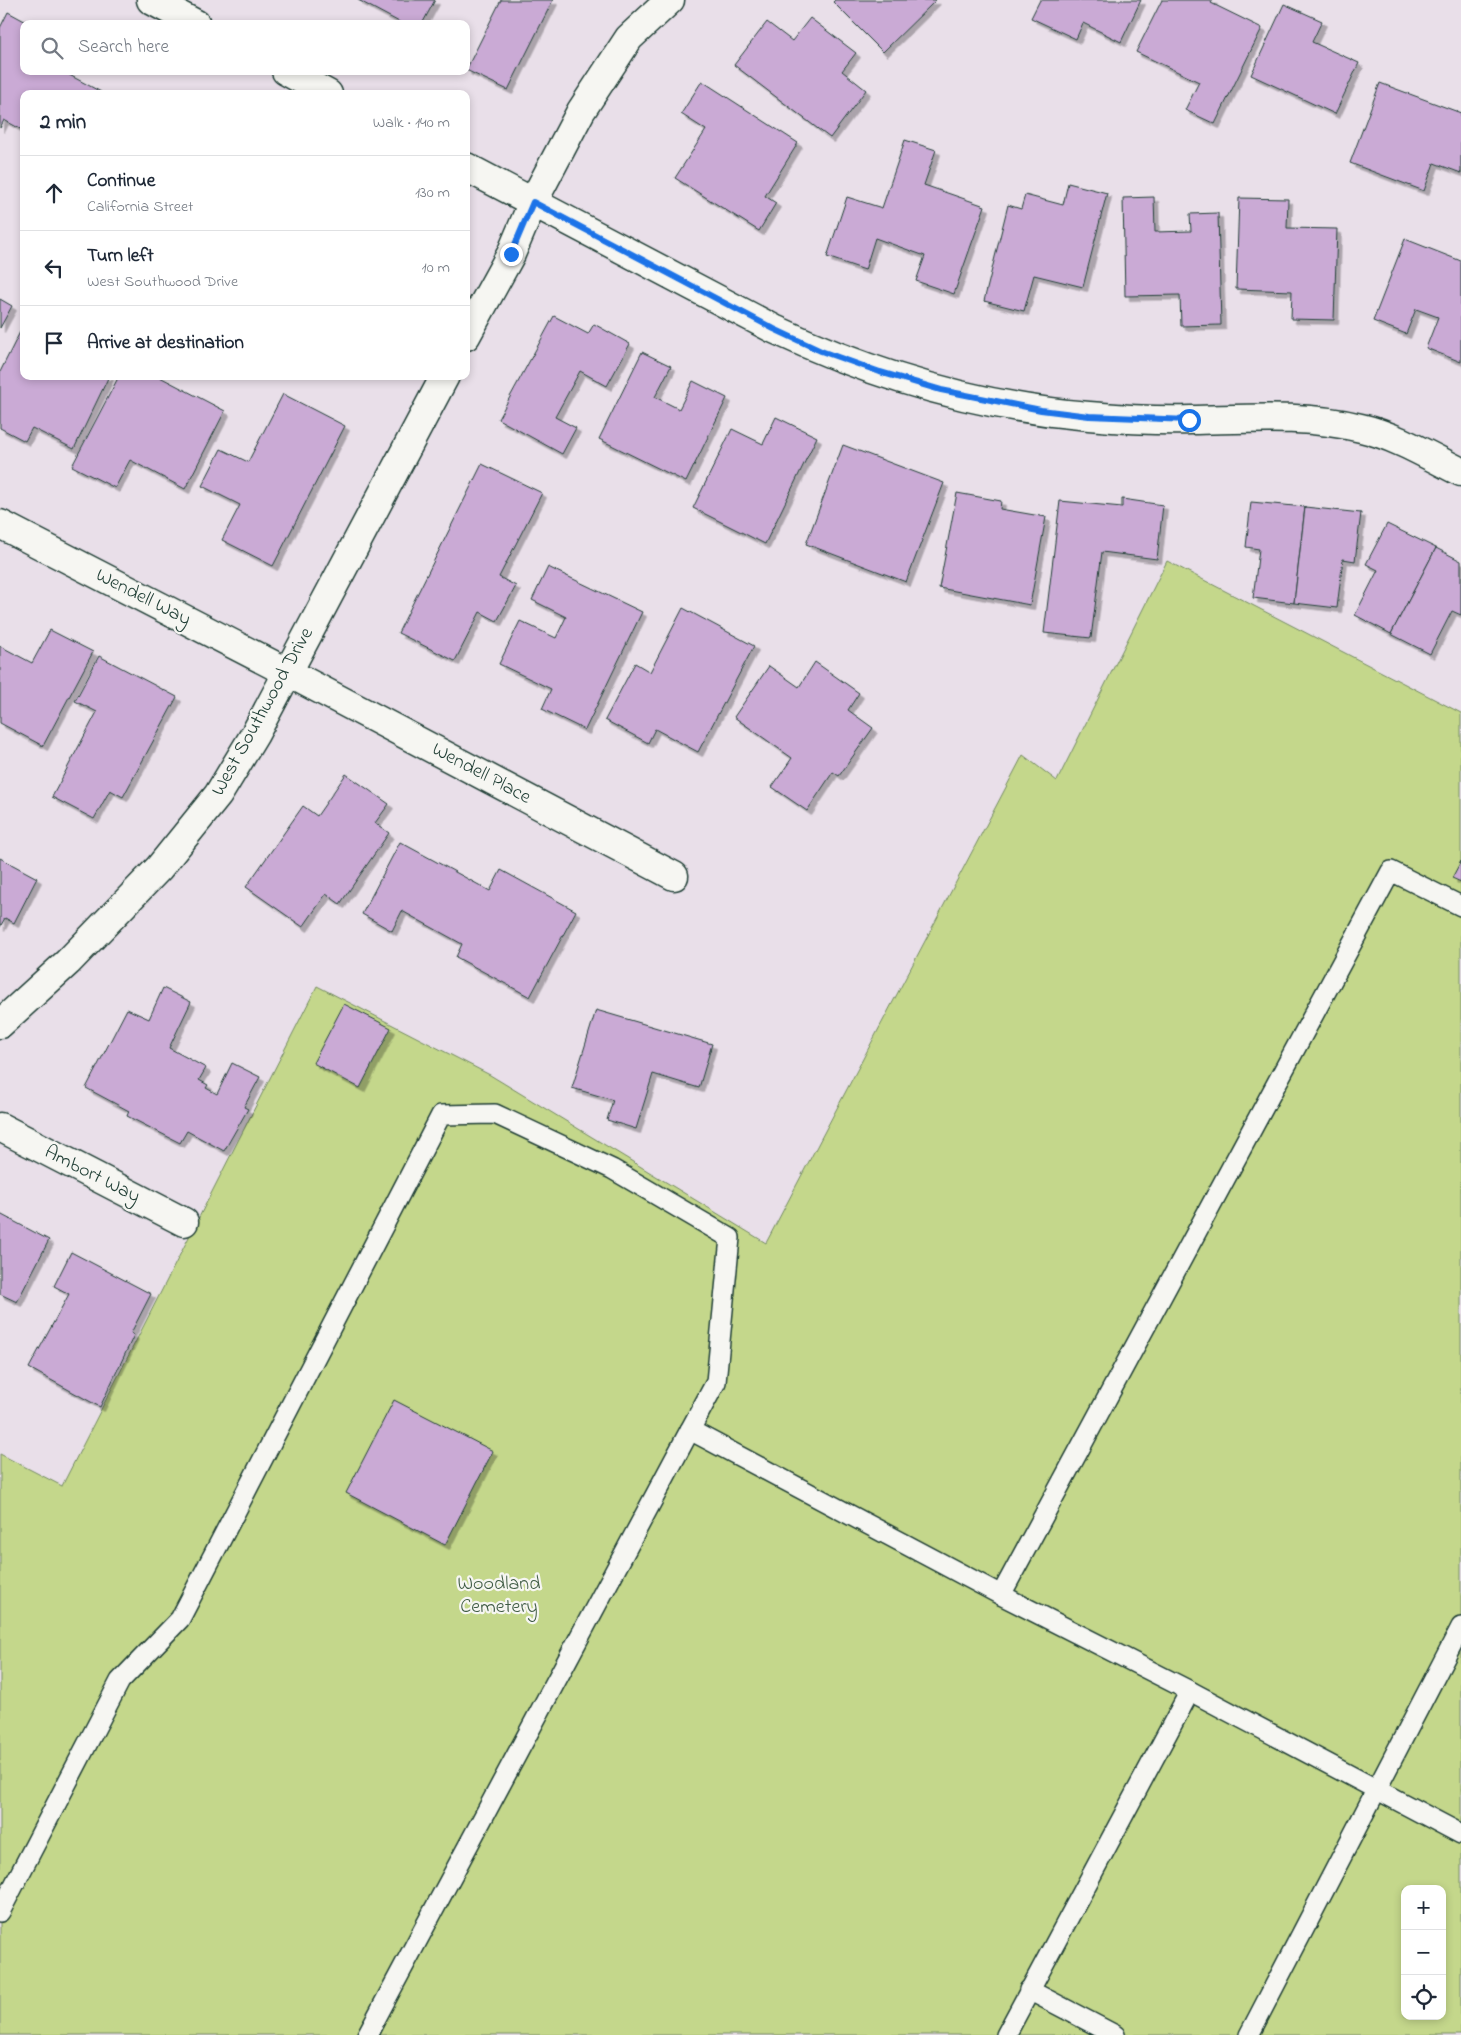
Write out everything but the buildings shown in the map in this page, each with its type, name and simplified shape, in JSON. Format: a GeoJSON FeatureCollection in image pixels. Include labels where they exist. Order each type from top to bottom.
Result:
{"type":"FeatureCollection","features":[{"type":"Feature","properties":{"kind":"street"},"geometry":{"type":"LineString","coordinates":[[151,0],[188,20]]}},
{"type":"Feature","properties":{"kind":"street"},"geometry":{"type":"LineString","coordinates":[[470,329],[511,254],[533,202],[581,111],[629,38],[670,0]]}},
{"type":"Feature","properties":{"kind":"street"},"geometry":{"type":"LineString","coordinates":[[293,75],[321,90]]}},
{"type":"Feature","properties":{"kind":"street"},"geometry":{"type":"LineString","coordinates":[[470,169],[774,329],[821,351],[941,390],[1012,405],[1089,416],[1189,420],[1258,417],[1289,418],[1343,425],[1361,428],[1394,439],[1461,472]]}},
{"type":"Feature","properties":{"kind":"street","name":"West Southwood Drive"},"geometry":{"type":"LineString","coordinates":[[0,1024],[68,962],[159,868],[218,795],[255,734],[443,380]]}},
{"type":"Feature","properties":{"kind":"street","name":"Wendell Way"},"geometry":{"type":"LineString","coordinates":[[0,524],[287,672]]}},
{"type":"Feature","properties":{"kind":"street","name":"Wendell Place"},"geometry":{"type":"LineString","coordinates":[[287,672],[674,876]]}},
{"type":"Feature","properties":{"kind":"street","name":"Ambort Way"},"geometry":{"type":"LineString","coordinates":[[0,1127],[184,1222]]}},
{"type":"Feature","properties":{"kind":"lane"},"geometry":{"type":"LineString","coordinates":[[1001,1595],[1391,871],[1461,906]]}},
{"type":"Feature","properties":{"kind":"lane"},"geometry":{"type":"LineString","coordinates":[[0,1912],[120,1682],[180,1619],[442,1115],[495,1114],[612,1169],[730,1238],[716,1382],[367,2035]]}},
{"type":"Feature","properties":{"kind":"lane"},"geometry":{"type":"LineString","coordinates":[[690,1430],[1001,1595],[1190,1691],[1461,1834]]}},
{"type":"Feature","properties":{"kind":"lane"},"geometry":{"type":"LineString","coordinates":[[1249,2035],[1461,1627]]}},
{"type":"Feature","properties":{"kind":"lane"},"geometry":{"type":"LineString","coordinates":[[1006,2035],[1190,1691]]}},
{"type":"Feature","properties":{"kind":"lane"},"geometry":{"type":"LineString","coordinates":[[1029,1990],[1114,2035]]}},
{"type":"Feature","properties":{"kind":"green space","name":"Woodland Cemetery"},"geometry":{"type":"Polygon","coordinates":[[[1167,561],[1461,713],[1461,2035],[0,2035],[0,1454],[62,1486],[317,986],[490,1075],[766,1243],[1023,755],[1057,781],[1167,561]]]}},
{"type":"Feature","properties":{"kind":"route"},"geometry":{"type":"LineString","coordinates":[[511,254],[533,202],[774,329],[821,351],[880,372],[941,390],[993,402],[1041,410],[1089,416],[1189,420]]}}]}
